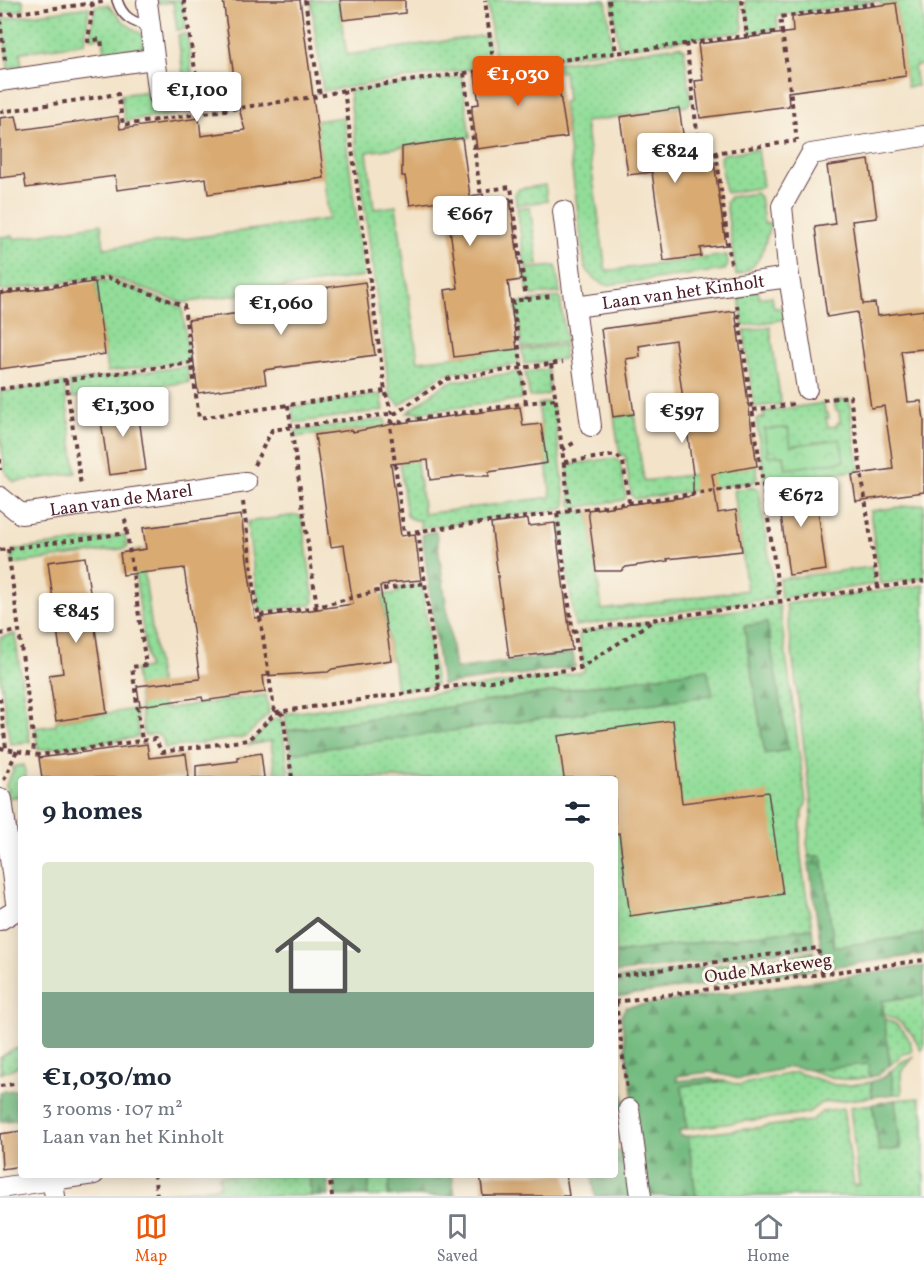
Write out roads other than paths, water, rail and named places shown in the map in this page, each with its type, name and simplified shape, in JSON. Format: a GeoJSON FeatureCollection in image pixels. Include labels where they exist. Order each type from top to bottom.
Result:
{"type":"FeatureCollection","features":[{"type":"Feature","properties":{"kind":"street"},"geometry":{"type":"LineString","coordinates":[[147,2],[159,96]]}},
{"type":"Feature","properties":{"kind":"street"},"geometry":{"type":"LineString","coordinates":[[4,80],[153,59]]}},
{"type":"Feature","properties":{"kind":"street","name":"Laan van het Kinholt"},"geometry":{"type":"LineString","coordinates":[[807,395],[789,277],[783,206],[804,148],[924,136]]}},
{"type":"Feature","properties":{"kind":"street","name":"Laan van het Kinholt"},"geometry":{"type":"LineString","coordinates":[[563,211],[591,426]]}},
{"type":"Feature","properties":{"kind":"street","name":"Laan van het Kinholt"},"geometry":{"type":"LineString","coordinates":[[574,300],[734,286],[789,277]]}},
{"type":"Feature","properties":{"kind":"street","name":"Laan van de Marel"},"geometry":{"type":"LineString","coordinates":[[0,497],[21,514],[243,482]]}},
{"type":"Feature","properties":{"kind":"street"},"geometry":{"type":"LineString","coordinates":[[2,799],[13,913]]}},
{"type":"Feature","properties":{"kind":"street"},"geometry":{"type":"LineString","coordinates":[[629,1109],[641,1196]]}},
{"type":"Feature","properties":{"kind":"street"},"geometry":{"type":"LineString","coordinates":[[1,1196],[0,1188],[53,1188],[82,1178]]}},
{"type":"Feature","properties":{"kind":"lane"},"geometry":{"type":"LineString","coordinates":[[117,0],[120,10],[127,18],[138,24],[150,26]]}}]}
